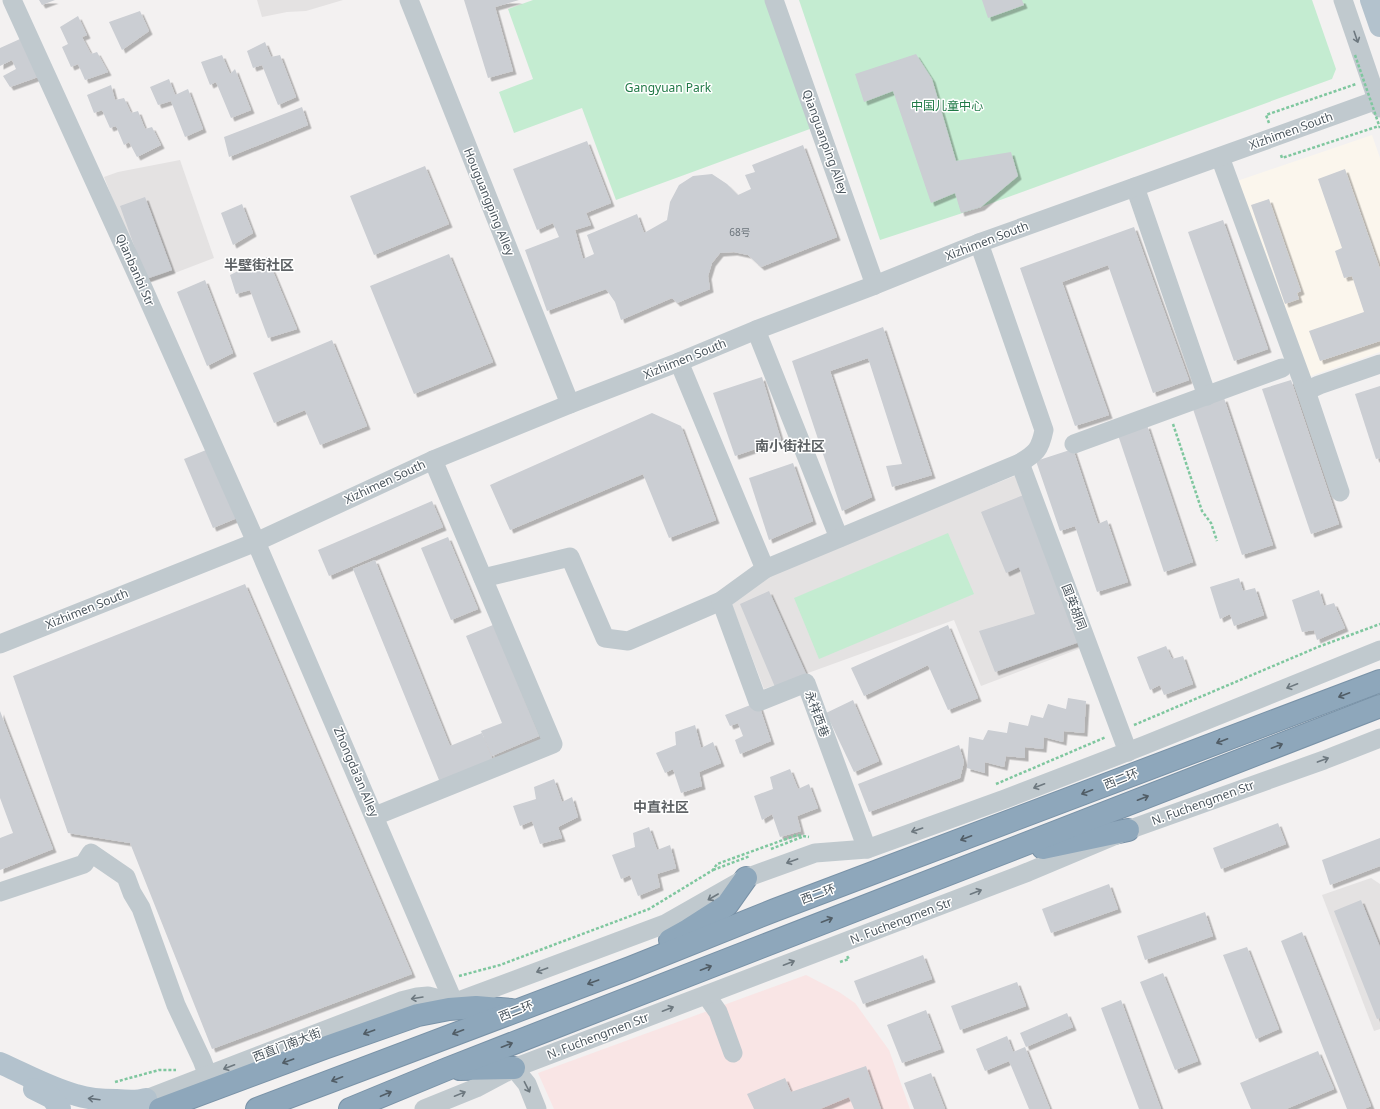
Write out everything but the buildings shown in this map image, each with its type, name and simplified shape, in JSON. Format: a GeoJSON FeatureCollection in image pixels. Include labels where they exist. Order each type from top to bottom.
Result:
{"type":"FeatureCollection","features":[{"type":"Feature","properties":{"kind":"highway","name":"西二环"},"geometry":{"type":"LineString","coordinates":[[257,1109],[630,968],[775,910],[1380,681]]}},
{"type":"Feature","properties":{"kind":"highway"},"geometry":{"type":"LineString","coordinates":[[350,1109],[447,1069],[1380,706]]}},
{"type":"Feature","properties":{"kind":"highway"},"geometry":{"type":"LineString","coordinates":[[976,863],[1128,830]]}},
{"type":"Feature","properties":{"kind":"highway"},"geometry":{"type":"LineString","coordinates":[[630,968],[657,946],[688,930],[727,905],[746,878]]}},
{"type":"Feature","properties":{"kind":"highway"},"geometry":{"type":"LineString","coordinates":[[153,1104],[426,1013],[449,1009],[461,1005],[512,1010],[523,1008]]}},
{"type":"Feature","properties":{"kind":"highway"},"geometry":{"type":"LineString","coordinates":[[447,1069],[514,1068]]}},
{"type":"Feature","properties":{"kind":"main road"},"geometry":{"type":"LineString","coordinates":[[1371,0],[1380,26]]}},
{"type":"Feature","properties":{"kind":"main road"},"geometry":{"type":"LineString","coordinates":[[0,1062],[63,1091],[83,1097],[114,1100],[138,1100],[153,1104]]}},
{"type":"Feature","properties":{"kind":"main road"},"geometry":{"type":"LineString","coordinates":[[0,1074],[48,1095],[56,1101],[60,1109]]}},
{"type":"Feature","properties":{"kind":"street","name":"Qianbanbi Str"},"geometry":{"type":"LineString","coordinates":[[12,0],[144,290],[256,542]]}},
{"type":"Feature","properties":{"kind":"street","name":"Houguangping Alley"},"geometry":{"type":"LineString","coordinates":[[409,0],[570,404]]}},
{"type":"Feature","properties":{"kind":"street","name":"Qianguanping Alley"},"geometry":{"type":"LineString","coordinates":[[774,0],[875,285]]}},
{"type":"Feature","properties":{"kind":"street"},"geometry":{"type":"LineString","coordinates":[[1343,0],[1379,112]]}},
{"type":"Feature","properties":{"kind":"street","name":"Xizhimen South"},"geometry":{"type":"LineString","coordinates":[[0,644],[256,542],[433,460],[756,330],[875,285],[979,243],[1220,156],[1379,112]]}},
{"type":"Feature","properties":{"kind":"street"},"geometry":{"type":"LineString","coordinates":[[1220,156],[1306,391],[1340,492]]}},
{"type":"Feature","properties":{"kind":"street"},"geometry":{"type":"LineString","coordinates":[[1135,187],[1207,396]]}},
{"type":"Feature","properties":{"kind":"street"},"geometry":{"type":"LineString","coordinates":[[483,578],[570,557],[605,638],[628,641],[721,601],[765,568],[1020,463],[1035,454],[1042,441],[1044,430],[979,243]]}},
{"type":"Feature","properties":{"kind":"street"},"geometry":{"type":"LineString","coordinates":[[756,330],[839,538]]}},
{"type":"Feature","properties":{"kind":"street"},"geometry":{"type":"LineString","coordinates":[[679,362],[765,568]]}},
{"type":"Feature","properties":{"kind":"street"},"geometry":{"type":"LineString","coordinates":[[1306,391],[1380,364]]}},
{"type":"Feature","properties":{"kind":"street"},"geometry":{"type":"LineString","coordinates":[[1074,444],[1282,368]]}},
{"type":"Feature","properties":{"kind":"street"},"geometry":{"type":"LineString","coordinates":[[375,816],[553,744],[433,460]]}},
{"type":"Feature","properties":{"kind":"street","name":"国英胡同"},"geometry":{"type":"LineString","coordinates":[[1020,463],[1128,752]]}},
{"type":"Feature","properties":{"kind":"street","name":"Zhongda'an Alley"},"geometry":{"type":"LineString","coordinates":[[256,542],[444,979],[461,1005]]}},
{"type":"Feature","properties":{"kind":"street","name":"永祥西巷"},"geometry":{"type":"LineString","coordinates":[[721,601],[758,702],[806,683],[867,848]]}},
{"type":"Feature","properties":{"kind":"street"},"geometry":{"type":"LineString","coordinates":[[461,1005],[665,924],[746,878],[815,853],[867,848],[1005,799],[1128,752],[1380,650]]}},
{"type":"Feature","properties":{"kind":"street","name":"N. Fuchengmen Str"},"geometry":{"type":"LineString","coordinates":[[424,1109],[476,1088],[514,1068],[1028,872],[1128,830],[1324,760],[1380,738]]}},
{"type":"Feature","properties":{"kind":"street"},"geometry":{"type":"LineString","coordinates":[[0,892],[84,864],[91,853],[126,877],[132,894],[141,908],[176,1005],[208,1076]]}},
{"type":"Feature","properties":{"kind":"street"},"geometry":{"type":"LineString","coordinates":[[706,995],[718,1012],[733,1053]]}},
{"type":"Feature","properties":{"kind":"street","name":"西直门南大街"},"geometry":{"type":"LineString","coordinates":[[122,1109],[153,1104],[208,1076],[406,1000],[428,996],[461,1005]]}},
{"type":"Feature","properties":{"kind":"street"},"geometry":{"type":"LineString","coordinates":[[514,1068],[527,1084],[537,1109]]}},
{"type":"Feature","properties":{"kind":"path"},"geometry":{"type":"LineString","coordinates":[[1281,157],[1379,112],[1355,55]]}},
{"type":"Feature","properties":{"kind":"path"},"geometry":{"type":"LineString","coordinates":[[1270,123],[1266,115],[1356,84]]}},
{"type":"Feature","properties":{"kind":"path"},"geometry":{"type":"LineString","coordinates":[[1168,410],[1202,511],[1211,523],[1217,540]]}},
{"type":"Feature","properties":{"kind":"path"},"geometry":{"type":"LineString","coordinates":[[993,785],[1318,648],[1380,624]]}},
{"type":"Feature","properties":{"kind":"path"},"geometry":{"type":"LineString","coordinates":[[713,870],[717,864],[797,835],[816,838]]}},
{"type":"Feature","properties":{"kind":"path"},"geometry":{"type":"LineString","coordinates":[[771,849],[803,837]]}},
{"type":"Feature","properties":{"kind":"path"},"geometry":{"type":"LineString","coordinates":[[444,979],[500,965],[649,909],[713,870],[750,856]]}},
{"type":"Feature","properties":{"kind":"path"},"geometry":{"type":"LineString","coordinates":[[108,1084],[159,1070],[179,1070]]}},
{"type":"Feature","properties":{"kind":"shaded area"},"geometry":{"type":"Polygon","coordinates":[[[257,0],[343,0],[306,11],[287,12],[262,17],[257,0]]]}},
{"type":"Feature","properties":{"kind":"shaded area"},"geometry":{"type":"Polygon","coordinates":[[[1372,135],[1380,158],[1380,352],[1305,378],[1237,181],[1372,135]]]}},
{"type":"Feature","properties":{"kind":"shaded area"},"geometry":{"type":"Polygon","coordinates":[[[180,160],[214,258],[146,284],[104,177],[118,172],[180,160]]]}},
{"type":"Feature","properties":{"kind":"shaded area"},"geometry":{"type":"Polygon","coordinates":[[[1017,475],[1084,647],[981,686],[954,620],[764,689],[732,605],[766,575],[1017,475]]]}},
{"type":"Feature","properties":{"kind":"shaded area"},"geometry":{"type":"Polygon","coordinates":[[[1371,878],[1380,884],[1380,1029],[1374,1031],[1322,895],[1371,878]]]}},
{"type":"Feature","properties":{"kind":"shaded area"},"geometry":{"type":"Polygon","coordinates":[[[806,975],[839,992],[855,1003],[889,1050],[910,1109],[554,1109],[538,1073],[806,975]]]}},
{"type":"Feature","properties":{"kind":"green space","name":"Gangyuan Park"},"geometry":{"type":"Polygon","coordinates":[[[533,0],[772,0],[818,126],[616,200],[582,108],[514,133],[499,92],[533,79],[508,9],[533,0]]]}},
{"type":"Feature","properties":{"kind":"green space","name":"中国儿童中心"},"geometry":{"type":"Polygon","coordinates":[[[799,0],[1312,0],[1336,69],[1332,79],[981,207],[880,240],[799,0]]]}},
{"type":"Feature","properties":{"kind":"green space"},"geometry":{"type":"Polygon","coordinates":[[[948,533],[974,594],[819,659],[794,598],[948,533]]]}},
{"type":"Feature","properties":{"kind":"district","name":"半壁街社区"},"geometry":{"type":"Point","coordinates":[259,265]}},
{"type":"Feature","properties":{"kind":"district","name":"南小街社区"},"geometry":{"type":"Point","coordinates":[790,446]}},
{"type":"Feature","properties":{"kind":"district","name":"中直社区"},"geometry":{"type":"Point","coordinates":[661,807]}}]}
